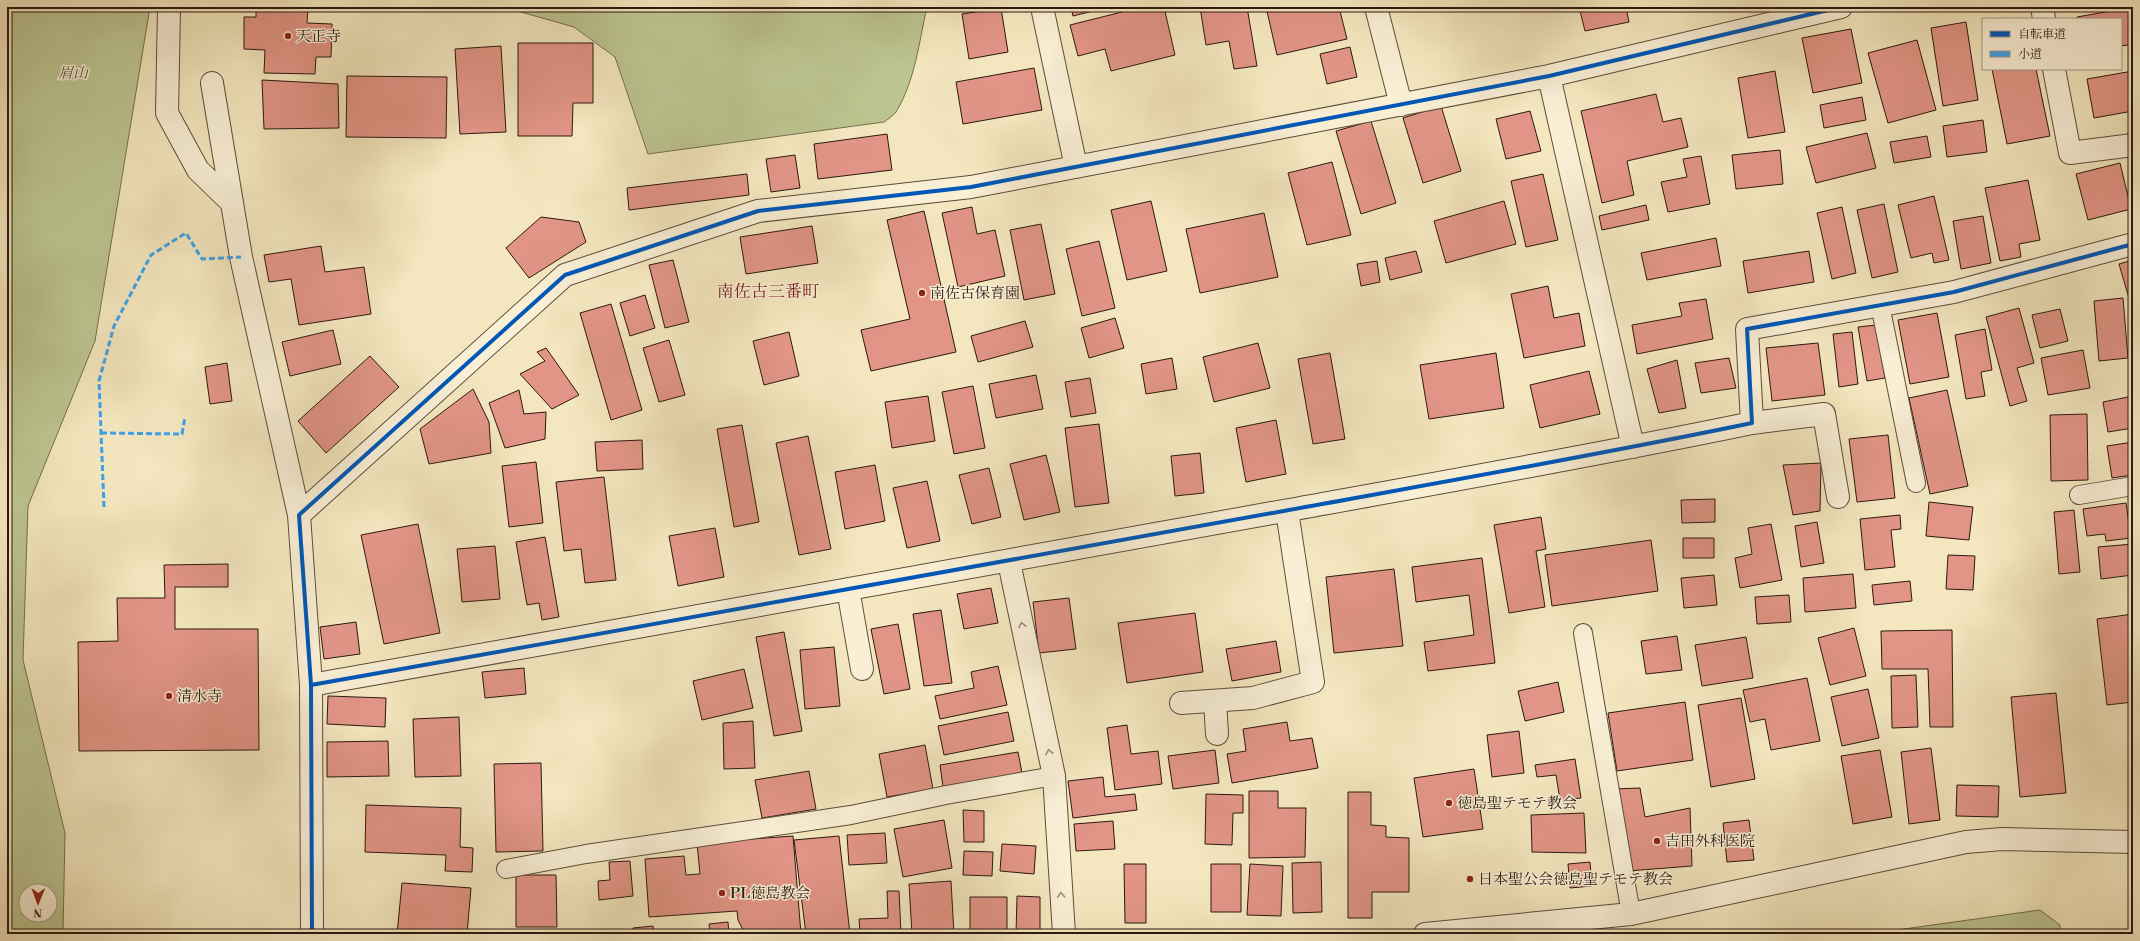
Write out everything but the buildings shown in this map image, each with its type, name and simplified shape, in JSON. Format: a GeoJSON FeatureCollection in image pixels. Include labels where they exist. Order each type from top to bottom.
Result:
{"type":"FeatureCollection","features":[{"type":"Feature","properties":{"kind":"street"},"geometry":{"type":"LineString","coordinates":[[169,7],[167,113],[198,170],[232,202]]}},
{"type":"Feature","properties":{"kind":"street"},"geometry":{"type":"LineString","coordinates":[[1042,7],[1076,167]]}},
{"type":"Feature","properties":{"kind":"street"},"geometry":{"type":"LineString","coordinates":[[1376,7],[1401,105]]}},
{"type":"Feature","properties":{"kind":"street"},"geometry":{"type":"LineString","coordinates":[[299,515],[565,275],[758,211],[971,187],[1549,76],[1841,7]]}},
{"type":"Feature","properties":{"kind":"street"},"geometry":{"type":"LineString","coordinates":[[2042,7],[2044,18]]}},
{"type":"Feature","properties":{"kind":"street"},"geometry":{"type":"LineString","coordinates":[[2054,70],[2070,153],[2133,145]]}},
{"type":"Feature","properties":{"kind":"street"},"geometry":{"type":"LineString","coordinates":[[1549,76],[1633,447]]}},
{"type":"Feature","properties":{"kind":"street"},"geometry":{"type":"LineString","coordinates":[[212,83],[243,267],[299,515],[311,685],[312,934]]}},
{"type":"Feature","properties":{"kind":"street"},"geometry":{"type":"LineString","coordinates":[[1752,423],[1747,328],[1954,292],[2133,244]]}},
{"type":"Feature","properties":{"kind":"street"},"geometry":{"type":"LineString","coordinates":[[311,685],[848,589],[1009,562],[1633,447],[1752,423],[1824,414],[1838,497]]}},
{"type":"Feature","properties":{"kind":"street"},"geometry":{"type":"LineString","coordinates":[[1181,703],[1254,698],[1313,682],[1287,511]]}},
{"type":"Feature","properties":{"kind":"street"},"geometry":{"type":"LineString","coordinates":[[1009,562],[1054,776],[1064,934]]}},
{"type":"Feature","properties":{"kind":"street"},"geometry":{"type":"LineString","coordinates":[[848,589],[862,669]]}},
{"type":"Feature","properties":{"kind":"street"},"geometry":{"type":"LineString","coordinates":[[1215,701],[1217,734]]}},
{"type":"Feature","properties":{"kind":"street"},"geometry":{"type":"LineString","coordinates":[[1425,934],[1631,914],[1966,842],[2002,839],[2133,842]]}},
{"type":"Feature","properties":{"kind":"lane"},"geometry":{"type":"LineString","coordinates":[[1880,305],[1916,483]]}},
{"type":"Feature","properties":{"kind":"lane"},"geometry":{"type":"LineString","coordinates":[[2080,495],[2133,486]]}},
{"type":"Feature","properties":{"kind":"lane"},"geometry":{"type":"LineString","coordinates":[[1583,634],[1631,914]]}},
{"type":"Feature","properties":{"kind":"lane"},"geometry":{"type":"LineString","coordinates":[[506,869],[586,854],[851,815],[946,795],[1054,776]]}},
{"type":"Feature","properties":{"kind":"green space","name":"眉山"},"geometry":{"type":"Polygon","coordinates":[[[7,7],[150,7],[95,341],[28,506],[23,660],[65,833],[63,934],[7,934],[7,7]]]}},
{"type":"Feature","properties":{"kind":"green space"},"geometry":{"type":"Polygon","coordinates":[[[503,7],[927,7],[916,61],[908,87],[896,112],[884,122],[648,154],[615,57],[574,27],[503,7]]]}},
{"type":"Feature","properties":{"kind":"green space"},"geometry":{"type":"Polygon","coordinates":[[[2040,910],[2060,925],[2060,934],[1868,934],[2040,910]]]}},
{"type":"Feature","properties":{"kind":"marked path"},"geometry":{"type":"LineString","coordinates":[[104,507],[99,381],[114,326],[151,255],[186,233],[202,259],[241,257]]}},
{"type":"Feature","properties":{"kind":"marked path"},"geometry":{"type":"LineString","coordinates":[[101,433],[182,434],[185,417]]}},
{"type":"Feature","properties":{"kind":"cycle path"},"geometry":{"type":"LineString","coordinates":[[312,934],[311,685],[299,515],[565,275],[758,211],[971,187],[1549,76],[1841,7]]}},
{"type":"Feature","properties":{"kind":"cycle path"},"geometry":{"type":"LineString","coordinates":[[311,685],[1463,479],[1752,423],[1747,329],[1954,292],[2133,244]]}},
{"type":"Feature","properties":{"kind":"place","name":"天正寺"},"geometry":{"type":"Point","coordinates":[288,36]}},
{"type":"Feature","properties":{"kind":"place","name":"南佐古保育園"},"geometry":{"type":"Point","coordinates":[922,293]}},
{"type":"Feature","properties":{"kind":"place","name":"清水寺"},"geometry":{"type":"Point","coordinates":[169,696]}},
{"type":"Feature","properties":{"kind":"place","name":"徳島聖テモテ教会"},"geometry":{"type":"Point","coordinates":[1449,803]}},
{"type":"Feature","properties":{"kind":"place","name":"吉田外科医院"},"geometry":{"type":"Point","coordinates":[1657,841]}},
{"type":"Feature","properties":{"kind":"place","name":"日本聖公会徳島聖テモテ教会"},"geometry":{"type":"Point","coordinates":[1470,879]}},
{"type":"Feature","properties":{"kind":"place","name":"PL徳島教会"},"geometry":{"type":"Point","coordinates":[722,893]}},
{"type":"Feature","properties":{"kind":"district","name":"南佐古三番町"},"geometry":{"type":"Point","coordinates":[768,291]}}]}
